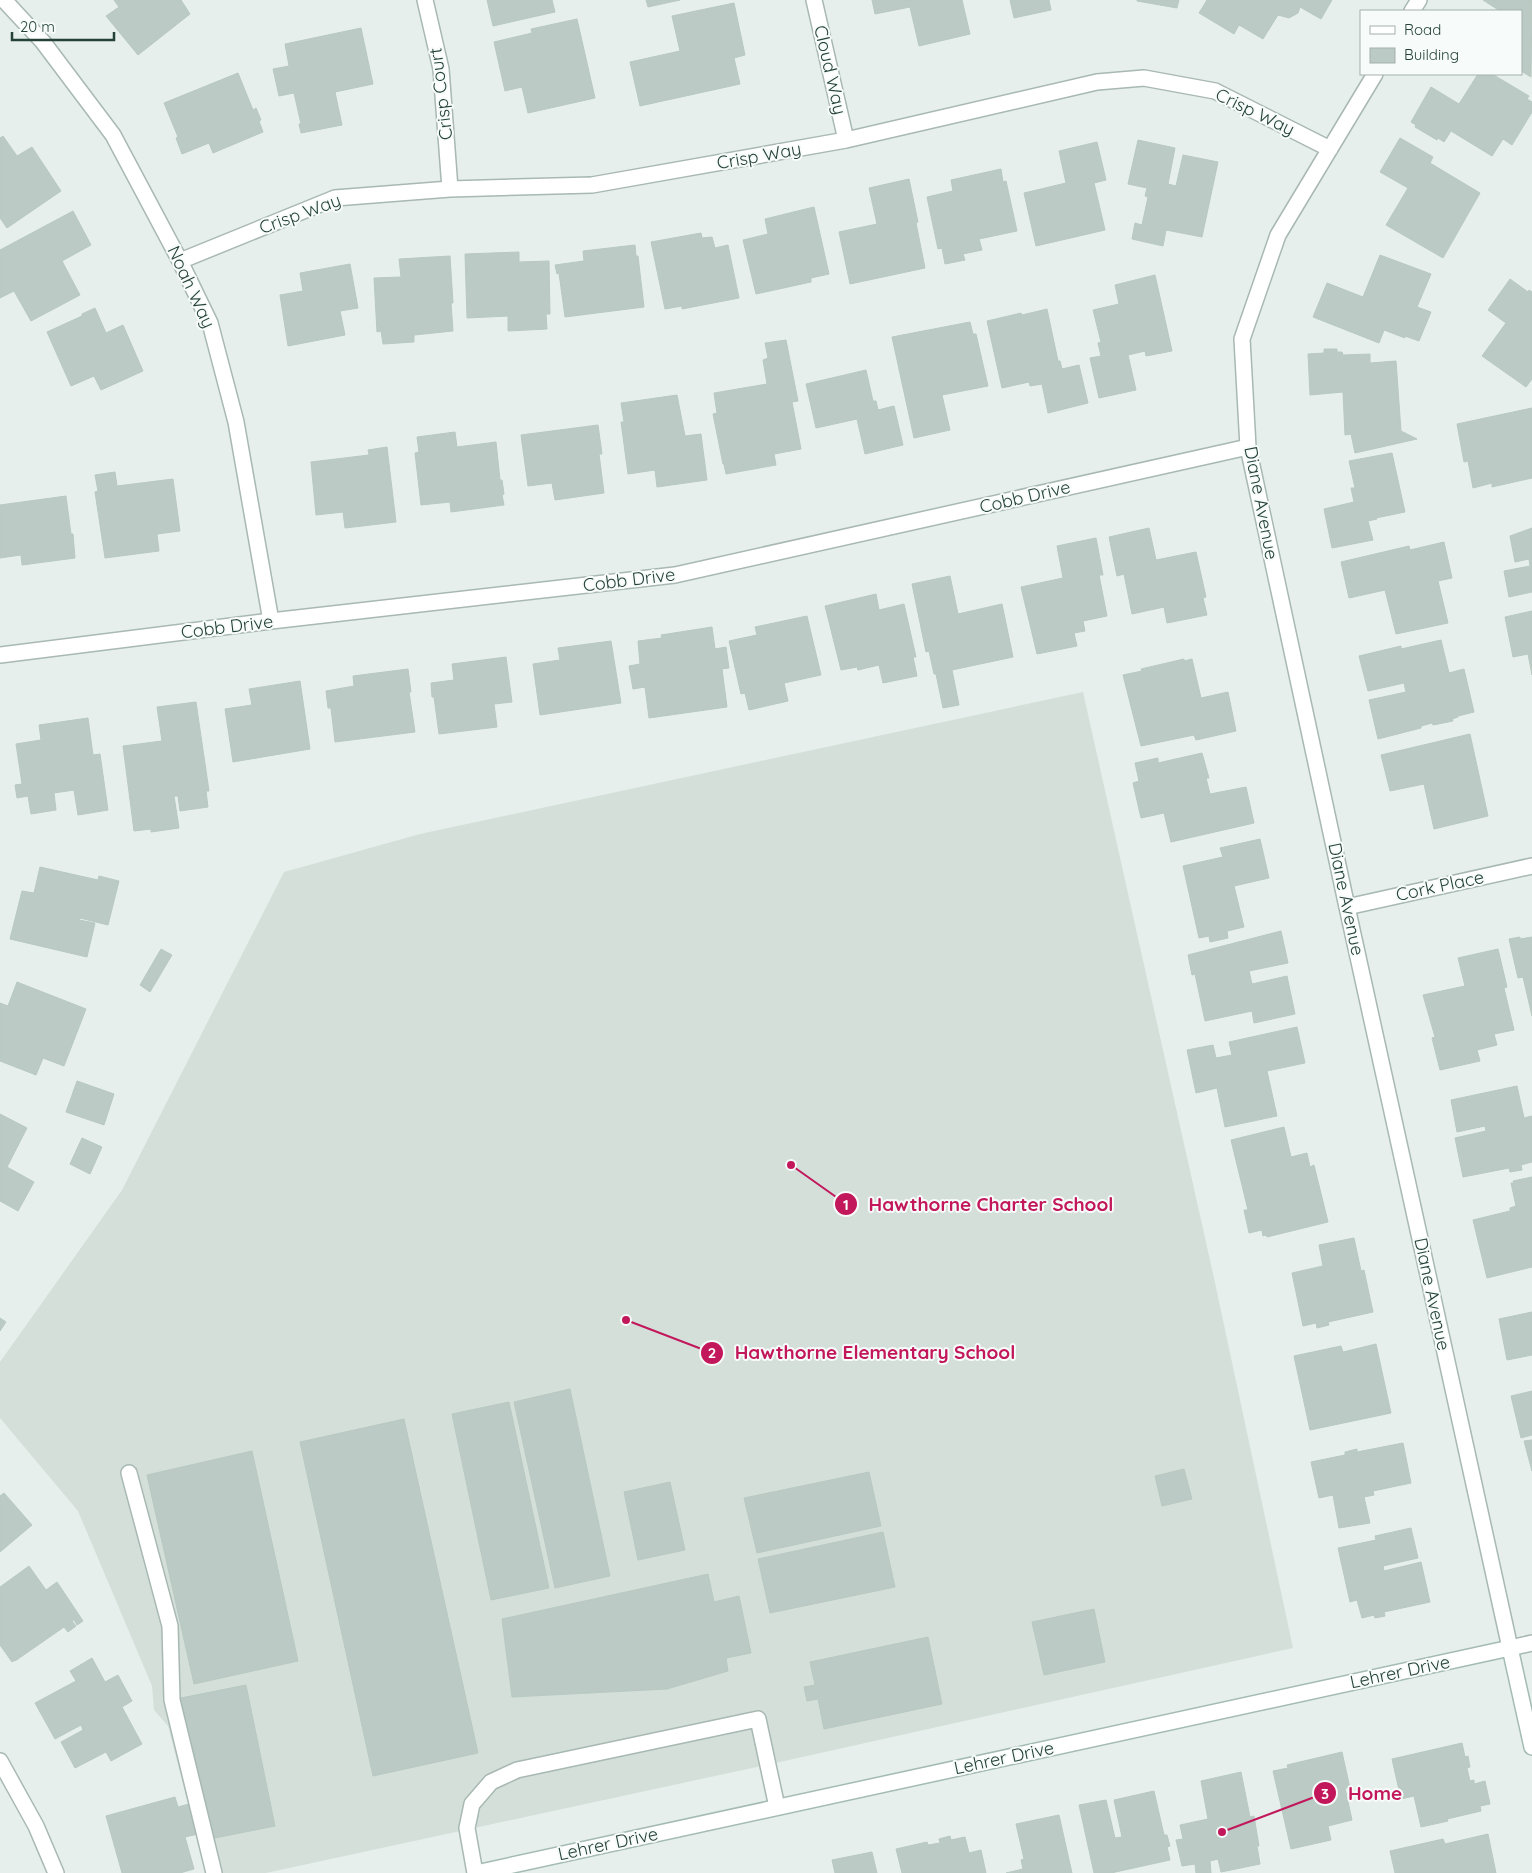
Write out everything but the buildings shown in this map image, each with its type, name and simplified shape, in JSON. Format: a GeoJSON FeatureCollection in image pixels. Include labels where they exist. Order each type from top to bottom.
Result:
{"type":"FeatureCollection","features":[{"type":"Feature","properties":{"kind":"street","name":"Noah Way"},"geometry":{"type":"LineString","coordinates":[[4,0],[43,42],[113,135],[180,260],[210,323],[236,422],[271,621]]}},
{"type":"Feature","properties":{"kind":"street","name":"Crisp Court"},"geometry":{"type":"LineString","coordinates":[[425,0],[441,68],[450,189]]}},
{"type":"Feature","properties":{"kind":"street","name":"Cloud Way"},"geometry":{"type":"LineString","coordinates":[[814,0],[846,140]]}},
{"type":"Feature","properties":{"kind":"street","name":"Diane Avenue"},"geometry":{"type":"LineString","coordinates":[[1374,75],[1278,235],[1242,339],[1248,447],[1532,1747]]}},
{"type":"Feature","properties":{"kind":"street","name":"Crisp Way"},"geometry":{"type":"LineString","coordinates":[[180,260],[335,198],[450,189],[592,185],[846,140],[1096,82],[1144,78],[1215,91],[1330,149]]}},
{"type":"Feature","properties":{"kind":"street","name":"Cobb Drive"},"geometry":{"type":"LineString","coordinates":[[0,655],[271,621],[675,575],[1248,447]]}},
{"type":"Feature","properties":{"kind":"street","name":"Cork Place"},"geometry":{"type":"LineString","coordinates":[[1347,907],[1532,866]]}},
{"type":"Feature","properties":{"kind":"street"},"geometry":{"type":"LineString","coordinates":[[128,1473],[170,1626],[172,1700],[214,1873]]}},
{"type":"Feature","properties":{"kind":"street","name":"Lehrer Drive"},"geometry":{"type":"LineString","coordinates":[[475,1873],[1532,1643]]}},
{"type":"Feature","properties":{"kind":"street"},"geometry":{"type":"LineString","coordinates":[[475,1873],[467,1828],[472,1804],[492,1782],[517,1770],[758,1719],[777,1807]]}},
{"type":"Feature","properties":{"kind":"street"},"geometry":{"type":"LineString","coordinates":[[0,1761],[36,1826],[56,1873]]}},
{"type":"Feature","properties":{"kind":"shaded area"},"geometry":{"type":"Polygon","coordinates":[[[1083,692],[1214,1278],[1293,1648],[789,1760],[266,1873],[206,1873],[168,1726],[154,1710],[152,1686],[78,1511],[0,1418],[0,1362],[122,1190],[284,872],[420,834],[1083,692]]]}},
{"type":"Feature","properties":{"kind":"place","name":"Hawthorne Charter School"},"geometry":{"type":"Point","coordinates":[791,1165]}},
{"type":"Feature","properties":{"kind":"place","name":"Hawthorne Elementary School"},"geometry":{"type":"Point","coordinates":[626,1320]}},
{"type":"Feature","properties":{"kind":"place","name":"Home"},"geometry":{"type":"Point","coordinates":[1222,1832]}}]}
